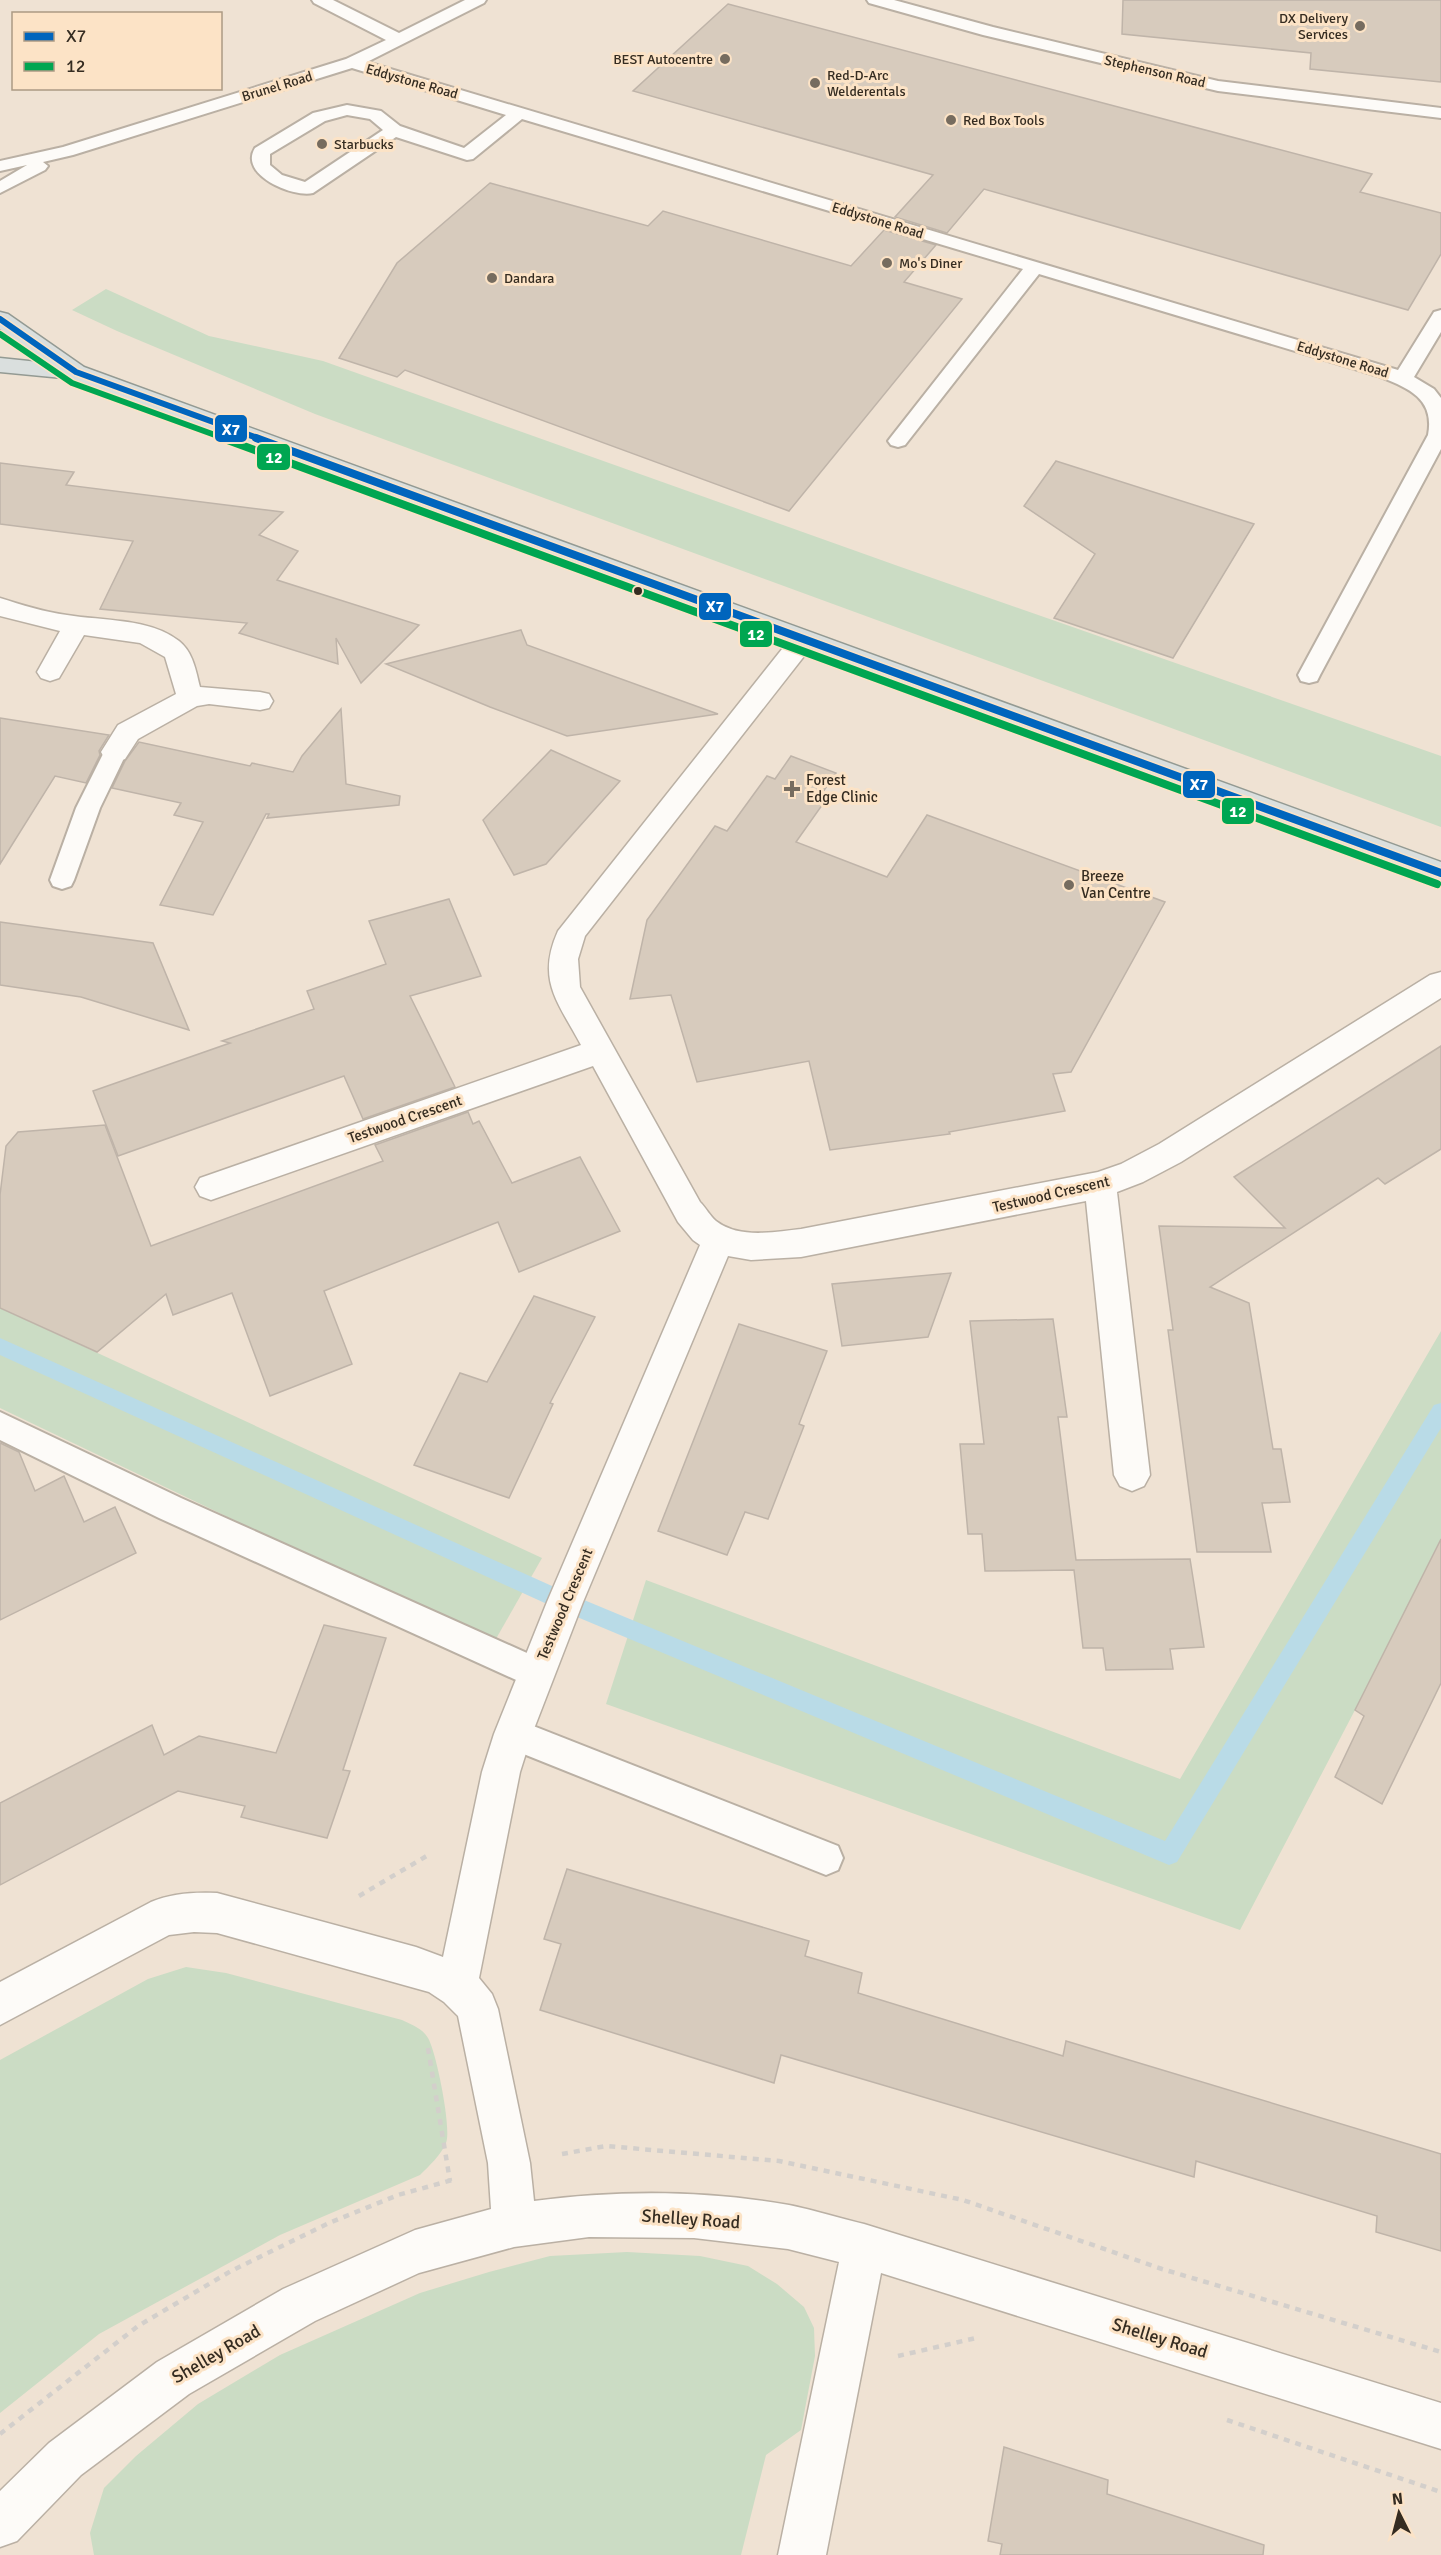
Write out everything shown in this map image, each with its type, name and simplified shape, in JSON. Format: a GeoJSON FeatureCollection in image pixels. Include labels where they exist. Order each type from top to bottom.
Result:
{"type":"FeatureCollection","features":[{"type":"Feature","properties":{"kind":"main road"},"geometry":{"type":"LineString","coordinates":[[0,319],[76,372],[1441,873]]}},
{"type":"Feature","properties":{"kind":"main road"},"geometry":{"type":"LineString","coordinates":[[0,365],[76,372]]}},
{"type":"Feature","properties":{"kind":"street"},"geometry":{"type":"LineString","coordinates":[[0,607],[40,619],[147,637],[171,647],[176,654],[191,697]]}},
{"type":"Feature","properties":{"kind":"street"},"geometry":{"type":"LineString","coordinates":[[50,672],[77,625]]}},
{"type":"Feature","properties":{"kind":"street","name":"Testwood Crescent"},"geometry":{"type":"LineString","coordinates":[[803,640],[573,931],[563,951],[561,965],[565,987],[689,1212],[704,1230],[718,1238],[747,1245],[801,1243],[1100,1185],[1132,1173],[1170,1153],[1441,983]]}},
{"type":"Feature","properties":{"kind":"street"},"geometry":{"type":"LineString","coordinates":[[115,752],[128,732],[191,697],[209,695],[260,701]]}},
{"type":"Feature","properties":{"kind":"street","name":"Testwood Crescent"},"geometry":{"type":"LineString","coordinates":[[211,1187],[599,1051]]}},
{"type":"Feature","properties":{"kind":"street"},"geometry":{"type":"LineString","coordinates":[[1100,1185],[1132,1475]]}},
{"type":"Feature","properties":{"kind":"street","name":"Testwood Crescent"},"geometry":{"type":"LineString","coordinates":[[457,1985],[501,1772],[513,1734],[536,1673],[718,1238]]}},
{"type":"Feature","properties":{"kind":"street"},"geometry":{"type":"LineString","coordinates":[[0,2004],[165,1916],[194,1912],[217,1913],[416,1967],[457,1985],[470,1997],[477,2009],[507,2153],[514,2225]]}},
{"type":"Feature","properties":{"kind":"street","name":"Shelley Road"},"geometry":{"type":"LineString","coordinates":[[0,2524],[65,2459],[173,2378],[300,2306],[415,2252],[514,2225],[589,2215],[694,2216],[788,2227],[864,2246],[1441,2426]]}},
{"type":"Feature","properties":{"kind":"street"},"geometry":{"type":"LineString","coordinates":[[802,2555],[864,2246]]}},
{"type":"Feature","properties":{"kind":"lane"},"geometry":{"type":"LineString","coordinates":[[320,0],[399,40]]}},
{"type":"Feature","properties":{"kind":"lane","name":"Brunel Road"},"geometry":{"type":"LineString","coordinates":[[0,166],[67,151],[352,63],[478,0]]}},
{"type":"Feature","properties":{"kind":"lane","name":"Stephenson Road"},"geometry":{"type":"LineString","coordinates":[[875,0],[989,31],[1218,86],[1441,113]]}},
{"type":"Feature","properties":{"kind":"lane","name":"Eddystone Road"},"geometry":{"type":"LineString","coordinates":[[352,63],[1403,378],[1429,394],[1440,415],[1438,435],[1309,675]]}},
{"type":"Feature","properties":{"kind":"lane"},"geometry":{"type":"LineString","coordinates":[[394,130],[307,189],[276,178],[261,167],[261,152],[319,117],[347,110],[375,115],[394,130],[467,155],[519,113]]}},
{"type":"Feature","properties":{"kind":"lane","name":"Brunel Road"},"geometry":{"type":"LineString","coordinates":[[0,188],[67,151]]}},
{"type":"Feature","properties":{"kind":"lane"},"geometry":{"type":"LineString","coordinates":[[898,441],[1035,267]]}},
{"type":"Feature","properties":{"kind":"lane","name":"Eddystone Road"},"geometry":{"type":"LineString","coordinates":[[1403,378],[1441,316]]}},
{"type":"Feature","properties":{"kind":"lane"},"geometry":{"type":"LineString","coordinates":[[62,880],[88,808],[115,752]]}},
{"type":"Feature","properties":{"kind":"lane"},"geometry":{"type":"LineString","coordinates":[[0,1425],[170,1508],[536,1673]]}},
{"type":"Feature","properties":{"kind":"lane"},"geometry":{"type":"LineString","coordinates":[[513,1734],[826,1858]]}},
{"type":"Feature","properties":{"kind":"path"},"geometry":{"type":"LineString","coordinates":[[294,1935],[431,1854]]}},
{"type":"Feature","properties":{"kind":"path"},"geometry":{"type":"LineString","coordinates":[[843,2350],[872,2362],[986,2336]]}},
{"type":"Feature","properties":{"kind":"path"},"geometry":{"type":"LineString","coordinates":[[1220,2417],[1441,2492]]}},
{"type":"Feature","properties":{"kind":"green space"},"geometry":{"type":"Polygon","coordinates":[[[106,289],[209,336],[323,361],[1441,756],[1441,827],[315,414],[72,310],[106,289]]]}},
{"type":"Feature","properties":{"kind":"green space"},"geometry":{"type":"Polygon","coordinates":[[[0,1308],[542,1558],[493,1644],[0,1408],[0,1308]]]}},
{"type":"Feature","properties":{"kind":"green space"},"geometry":{"type":"Polygon","coordinates":[[[1441,1331],[1441,1539],[1240,1930],[606,1704],[646,1580],[1180,1779],[1441,1331]]]}},
{"type":"Feature","properties":{"kind":"green space"},"geometry":{"type":"Polygon","coordinates":[[[186,1967],[226,1973],[402,2020],[420,2029],[428,2038],[439,2073],[447,2123],[446,2143],[438,2156],[420,2175],[280,2235],[99,2334],[0,2413],[0,2060],[148,1979],[186,1967]]]}},
{"type":"Feature","properties":{"kind":"green space"},"geometry":{"type":"Polygon","coordinates":[[[627,2252],[700,2256],[748,2266],[777,2284],[804,2307],[814,2328],[815,2356],[801,2430],[766,2455],[741,2555],[94,2555],[90,2533],[104,2488],[136,2456],[198,2404],[280,2355],[420,2293],[489,2272],[550,2256],[627,2252]]]}},
{"type":"Feature","properties":{"kind":"building"},"geometry":{"type":"Polygon","coordinates":[[[1123,0],[1441,0],[1441,82],[1310,69],[1311,53],[1122,34],[1123,0]]]}},
{"type":"Feature","properties":{"kind":"building"},"geometry":{"type":"Polygon","coordinates":[[[728,4],[1372,174],[1360,192],[1441,213],[1441,254],[1408,310],[984,189],[947,233],[895,217],[933,175],[633,91],[728,4]]]}},
{"type":"Feature","properties":{"kind":"building"},"geometry":{"type":"Polygon","coordinates":[[[490,183],[648,226],[663,211],[851,266],[884,230],[936,245],[904,282],[962,299],[789,511],[405,370],[397,377],[339,358],[397,263],[490,183]]]}},
{"type":"Feature","properties":{"kind":"building"},"geometry":{"type":"Polygon","coordinates":[[[1056,461],[1254,524],[1173,658],[1054,618],[1095,554],[1024,506],[1056,461]]]}},
{"type":"Feature","properties":{"kind":"building"},"geometry":{"type":"Polygon","coordinates":[[[0,463],[74,472],[66,485],[283,512],[259,535],[298,551],[277,580],[419,625],[361,683],[336,638],[338,664],[239,633],[247,623],[100,609],[133,541],[0,524],[0,463]]]}},
{"type":"Feature","properties":{"kind":"building"},"geometry":{"type":"Polygon","coordinates":[[[521,630],[527,645],[718,714],[567,736],[386,664],[521,630]]]}},
{"type":"Feature","properties":{"kind":"building"},"geometry":{"type":"Polygon","coordinates":[[[341,709],[346,784],[400,796],[399,805],[267,818],[269,814],[266,814],[213,915],[160,905],[203,822],[174,815],[181,803],[112,788],[125,761],[139,742],[250,766],[252,763],[293,772],[302,756],[341,709]]]}},
{"type":"Feature","properties":{"kind":"building"},"geometry":{"type":"Polygon","coordinates":[[[0,718],[109,735],[99,751],[100,755],[86,783],[55,776],[0,864],[0,718]]]}},
{"type":"Feature","properties":{"kind":"building"},"geometry":{"type":"Polygon","coordinates":[[[551,750],[620,781],[546,864],[514,875],[483,820],[551,750]]]}},
{"type":"Feature","properties":{"kind":"building"},"geometry":{"type":"Polygon","coordinates":[[[791,756],[836,773],[818,799],[825,801],[796,842],[887,877],[927,815],[1165,902],[1071,1072],[1053,1074],[1065,1111],[949,1132],[950,1134],[830,1150],[809,1061],[697,1082],[671,995],[630,999],[647,920],[715,826],[727,831],[767,776],[775,779],[791,756]]]}},
{"type":"Feature","properties":{"kind":"building"},"geometry":{"type":"Polygon","coordinates":[[[449,899],[481,976],[410,996],[455,1087],[363,1119],[344,1076],[118,1156],[93,1091],[230,1043],[222,1041],[314,1009],[307,991],[386,964],[369,921],[449,899]]]}},
{"type":"Feature","properties":{"kind":"building"},"geometry":{"type":"Polygon","coordinates":[[[0,922],[153,943],[189,1030],[81,997],[0,985],[0,922]]]}},
{"type":"Feature","properties":{"kind":"building"},"geometry":{"type":"Polygon","coordinates":[[[1441,1046],[1441,1149],[1385,1184],[1378,1178],[1210,1287],[1249,1303],[1273,1449],[1281,1449],[1290,1502],[1262,1503],[1271,1552],[1197,1552],[1168,1330],[1173,1330],[1159,1226],[1285,1228],[1234,1177],[1441,1046]]]}},
{"type":"Feature","properties":{"kind":"building"},"geometry":{"type":"Polygon","coordinates":[[[468,1112],[473,1124],[479,1121],[512,1183],[580,1157],[620,1231],[519,1272],[498,1222],[324,1291],[352,1364],[270,1396],[232,1293],[173,1315],[166,1294],[97,1352],[0,1308],[0,1195],[6,1146],[18,1132],[105,1125],[151,1246],[383,1161],[375,1145],[468,1112]]]}},
{"type":"Feature","properties":{"kind":"building"},"geometry":{"type":"Polygon","coordinates":[[[951,1273],[928,1337],[842,1346],[832,1284],[951,1273]]]}},
{"type":"Feature","properties":{"kind":"building"},"geometry":{"type":"Polygon","coordinates":[[[534,1296],[595,1317],[550,1403],[553,1404],[509,1498],[414,1465],[460,1373],[487,1382],[534,1296]]]}},
{"type":"Feature","properties":{"kind":"building"},"geometry":{"type":"Polygon","coordinates":[[[1053,1319],[1067,1417],[1058,1417],[1076,1560],[1190,1559],[1204,1647],[1170,1649],[1173,1669],[1106,1670],[1103,1648],[1083,1648],[1074,1570],[985,1571],[982,1534],[968,1534],[960,1444],[984,1444],[970,1321],[1053,1319]]]}},
{"type":"Feature","properties":{"kind":"building"},"geometry":{"type":"Polygon","coordinates":[[[739,1324],[827,1351],[799,1424],[804,1426],[768,1519],[745,1512],[727,1555],[658,1531],[739,1324]]]}},
{"type":"Feature","properties":{"kind":"building"},"geometry":{"type":"Polygon","coordinates":[[[0,1443],[19,1452],[35,1491],[64,1476],[84,1522],[115,1507],[136,1553],[0,1620],[0,1443]]]}},
{"type":"Feature","properties":{"kind":"building"},"geometry":{"type":"Polygon","coordinates":[[[1441,1539],[1441,1683],[1382,1804],[1335,1777],[1364,1716],[1355,1710],[1441,1539]]]}},
{"type":"Feature","properties":{"kind":"building"},"geometry":{"type":"Polygon","coordinates":[[[324,1625],[386,1638],[343,1770],[350,1771],[327,1838],[241,1817],[245,1806],[178,1791],[0,1885],[0,1803],[152,1725],[164,1755],[199,1736],[276,1753],[324,1625]]]}},
{"type":"Feature","properties":{"kind":"building"},"geometry":{"type":"Polygon","coordinates":[[[567,1869],[809,1941],[805,1956],[862,1973],[858,1993],[1063,2056],[1066,2041],[1441,2154],[1441,2251],[1376,2232],[1377,2216],[1196,2161],[1194,2177],[781,2055],[774,2083],[540,2010],[561,1944],[544,1939],[567,1869]]]}},
{"type":"Feature","properties":{"kind":"building"},"geometry":{"type":"Polygon","coordinates":[[[1004,2447],[1108,2480],[1107,2494],[1264,2545],[1263,2555],[1000,2555],[1002,2544],[988,2541],[1004,2447]]]}},
{"type":"Feature","properties":{"kind":"waterway"},"geometry":{"type":"LineString","coordinates":[[0,1346],[565,1602],[1169,1854],[1441,1411]]}},
{"type":"Feature","properties":{"kind":"transit line","name":"X7"},"geometry":{"type":"LineString","coordinates":[[0,319],[76,372],[1441,873]]}},
{"type":"Feature","properties":{"kind":"transit line","name":"12"},"geometry":{"type":"LineString","coordinates":[[0,334],[72,383],[1437,884]]}},
{"type":"Feature","properties":{"kind":"place","name":"DX Delivery Services"},"geometry":{"type":"Point","coordinates":[1360,26]}},
{"type":"Feature","properties":{"kind":"place","name":"BEST Autocentre"},"geometry":{"type":"Point","coordinates":[725,59]}},
{"type":"Feature","properties":{"kind":"place","name":"Red-D-Arc Welderentals"},"geometry":{"type":"Point","coordinates":[815,83]}},
{"type":"Feature","properties":{"kind":"place","name":"Red Box Tools"},"geometry":{"type":"Point","coordinates":[951,120]}},
{"type":"Feature","properties":{"kind":"place","name":"Starbucks"},"geometry":{"type":"Point","coordinates":[322,144]}},
{"type":"Feature","properties":{"kind":"place","name":"Mo's Diner"},"geometry":{"type":"Point","coordinates":[887,263]}},
{"type":"Feature","properties":{"kind":"place","name":"Dandara"},"geometry":{"type":"Point","coordinates":[492,278]}},
{"type":"Feature","properties":{"kind":"place","name":"Forest Edge Clinic"},"geometry":{"type":"Point","coordinates":[792,789]}},
{"type":"Feature","properties":{"kind":"place","name":"Breeze Van Centre"},"geometry":{"type":"Point","coordinates":[1069,885]}}]}
